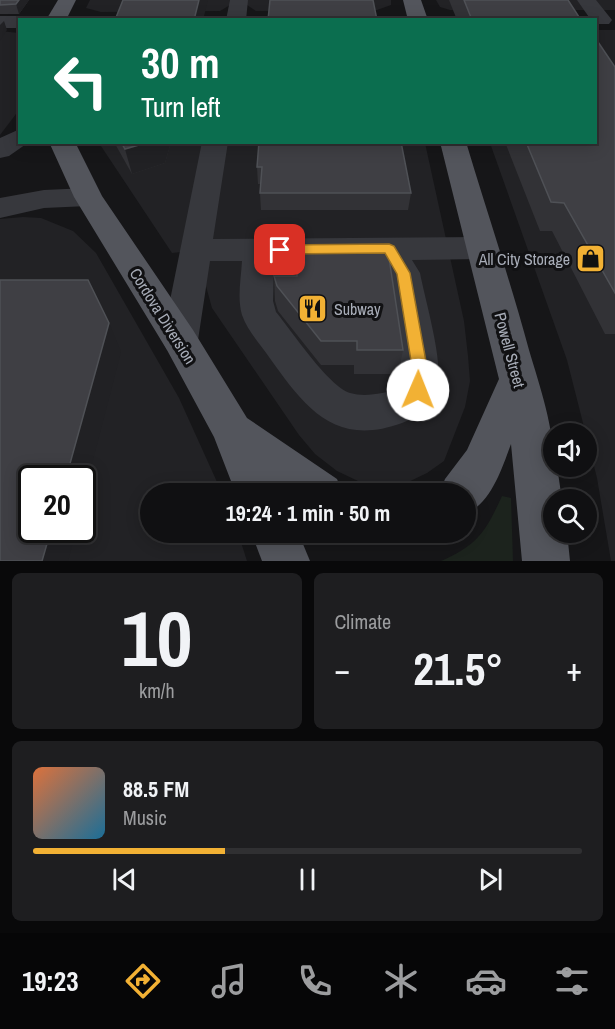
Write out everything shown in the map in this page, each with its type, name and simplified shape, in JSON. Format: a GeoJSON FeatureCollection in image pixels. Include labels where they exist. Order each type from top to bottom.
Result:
{"type":"FeatureCollection","features":[{"type":"Feature","properties":{"kind":"main road"},"geometry":{"type":"LineString","coordinates":[[57,18],[67,0]]}},
{"type":"Feature","properties":{"kind":"main road"},"geometry":{"type":"LineString","coordinates":[[412,0],[417,18]]}},
{"type":"Feature","properties":{"kind":"main road","name":"Cordova Diversion"},"geometry":{"type":"LineString","coordinates":[[63,144],[88,197],[180,340],[232,430],[254,483]]}},
{"type":"Feature","properties":{"kind":"main road","name":"Powell Street"},"geometry":{"type":"LineString","coordinates":[[454,144],[518,379],[532,439],[546,561]]}},
{"type":"Feature","properties":{"kind":"main road"},"geometry":{"type":"LineString","coordinates":[[469,483],[482,464],[518,379]]}},
{"type":"Feature","properties":{"kind":"main road"},"geometry":{"type":"LineString","coordinates":[[232,430],[306,483]]}},
{"type":"Feature","properties":{"kind":"main road"},"geometry":{"type":"LineString","coordinates":[[279,543],[286,561]]}},
{"type":"Feature","properties":{"kind":"street"},"geometry":{"type":"LineString","coordinates":[[236,18],[240,0]]}},
{"type":"Feature","properties":{"kind":"street"},"geometry":{"type":"LineString","coordinates":[[586,0],[604,20]]}},
{"type":"Feature","properties":{"kind":"street"},"geometry":{"type":"LineString","coordinates":[[0,22],[18,22]]}},
{"type":"Feature","properties":{"kind":"street"},"geometry":{"type":"LineString","coordinates":[[0,150],[18,138]]}},
{"type":"Feature","properties":{"kind":"street"},"geometry":{"type":"LineString","coordinates":[[180,340],[215,144]]}},
{"type":"Feature","properties":{"kind":"street"},"geometry":{"type":"LineString","coordinates":[[0,208],[44,199],[88,197]]}},
{"type":"Feature","properties":{"kind":"street"},"geometry":{"type":"LineString","coordinates":[[197,250],[482,248]]}},
{"type":"Feature","properties":{"kind":"street"},"geometry":{"type":"LineString","coordinates":[[259,250],[256,301],[260,317],[324,397],[335,406],[346,410],[366,412],[383,411],[400,406],[413,397],[418,390],[420,379],[404,273],[389,249]]}},
{"type":"Feature","properties":{"kind":"shaded area"},"geometry":{"type":"Polygon","coordinates":[[[90,0],[391,0],[391,5],[377,10],[256,11],[247,5],[230,5],[220,11],[101,12],[86,8],[90,0]]]}},
{"type":"Feature","properties":{"kind":"shaded area"},"geometry":{"type":"Polygon","coordinates":[[[436,0],[615,0],[615,10],[450,10],[440,7],[436,0]]]}},
{"type":"Feature","properties":{"kind":"shaded area"},"geometry":{"type":"Polygon","coordinates":[[[597,30],[615,30],[615,561],[611,561],[597,477],[597,423],[583,423],[567,360],[490,144],[597,144],[597,30]]]}},
{"type":"Feature","properties":{"kind":"shaded area"},"geometry":{"type":"Polygon","coordinates":[[[0,31],[18,33],[18,111],[0,135],[0,31]]]}},
{"type":"Feature","properties":{"kind":"shaded area"},"geometry":{"type":"Polygon","coordinates":[[[100,144],[425,144],[464,321],[470,381],[465,407],[444,461],[427,473],[406,483],[366,483],[337,471],[315,454],[299,435],[212,308],[206,286],[181,252],[172,253],[100,144]]]}},
{"type":"Feature","properties":{"kind":"shaded area"},"geometry":{"type":"Polygon","coordinates":[[[41,218],[73,231],[96,253],[179,398],[217,483],[140,483],[140,543],[241,543],[247,561],[0,561],[0,219],[41,218]]]}},
{"type":"Feature","properties":{"kind":"shaded area"},"geometry":{"type":"Polygon","coordinates":[[[502,496],[511,498],[513,561],[441,561],[472,543],[476,543],[476,539],[491,519],[502,496]]]}},
{"type":"Feature","properties":{"kind":"building"},"geometry":{"type":"Polygon","coordinates":[[[0,0],[19,0],[16,4],[0,5],[0,0]]]}},
{"type":"Feature","properties":{"kind":"building"},"geometry":{"type":"Polygon","coordinates":[[[123,0],[199,0],[194,18],[116,18],[123,0]]]}},
{"type":"Feature","properties":{"kind":"building"},"geometry":{"type":"Polygon","coordinates":[[[270,0],[373,0],[377,18],[268,18],[270,0]]]}},
{"type":"Feature","properties":{"kind":"building"},"geometry":{"type":"Polygon","coordinates":[[[464,0],[568,0],[580,18],[471,18],[464,0]]]}},
{"type":"Feature","properties":{"kind":"building"},"geometry":{"type":"Polygon","coordinates":[[[597,40],[615,67],[615,293],[564,203],[551,202],[527,144],[597,144],[597,40]]]}},
{"type":"Feature","properties":{"kind":"building"},"geometry":{"type":"Polygon","coordinates":[[[122,144],[142,144],[125,149],[122,144]]]}},
{"type":"Feature","properties":{"kind":"building"},"geometry":{"type":"Polygon","coordinates":[[[259,144],[401,144],[411,193],[260,193],[262,167],[257,167],[259,144]]]}},
{"type":"Feature","properties":{"kind":"building"},"geometry":{"type":"Polygon","coordinates":[[[297,245],[387,245],[403,350],[357,350],[357,341],[321,341],[277,286],[274,276],[297,276],[297,245]]]}},
{"type":"Feature","properties":{"kind":"building"},"geometry":{"type":"Polygon","coordinates":[[[0,280],[88,280],[109,323],[70,465],[18,465],[18,543],[47,543],[42,561],[0,561],[0,280]]]}},
{"type":"Feature","properties":{"kind":"place","name":"All City Storage"},"geometry":{"type":"Point","coordinates":[591,259]}},
{"type":"Feature","properties":{"kind":"place","name":"Subway"},"geometry":{"type":"Point","coordinates":[313,309]}},
{"type":"Feature","properties":{"kind":"route"},"geometry":{"type":"LineString","coordinates":[[280,250],[389,249],[404,273],[420,367],[418,390]]}}]}
